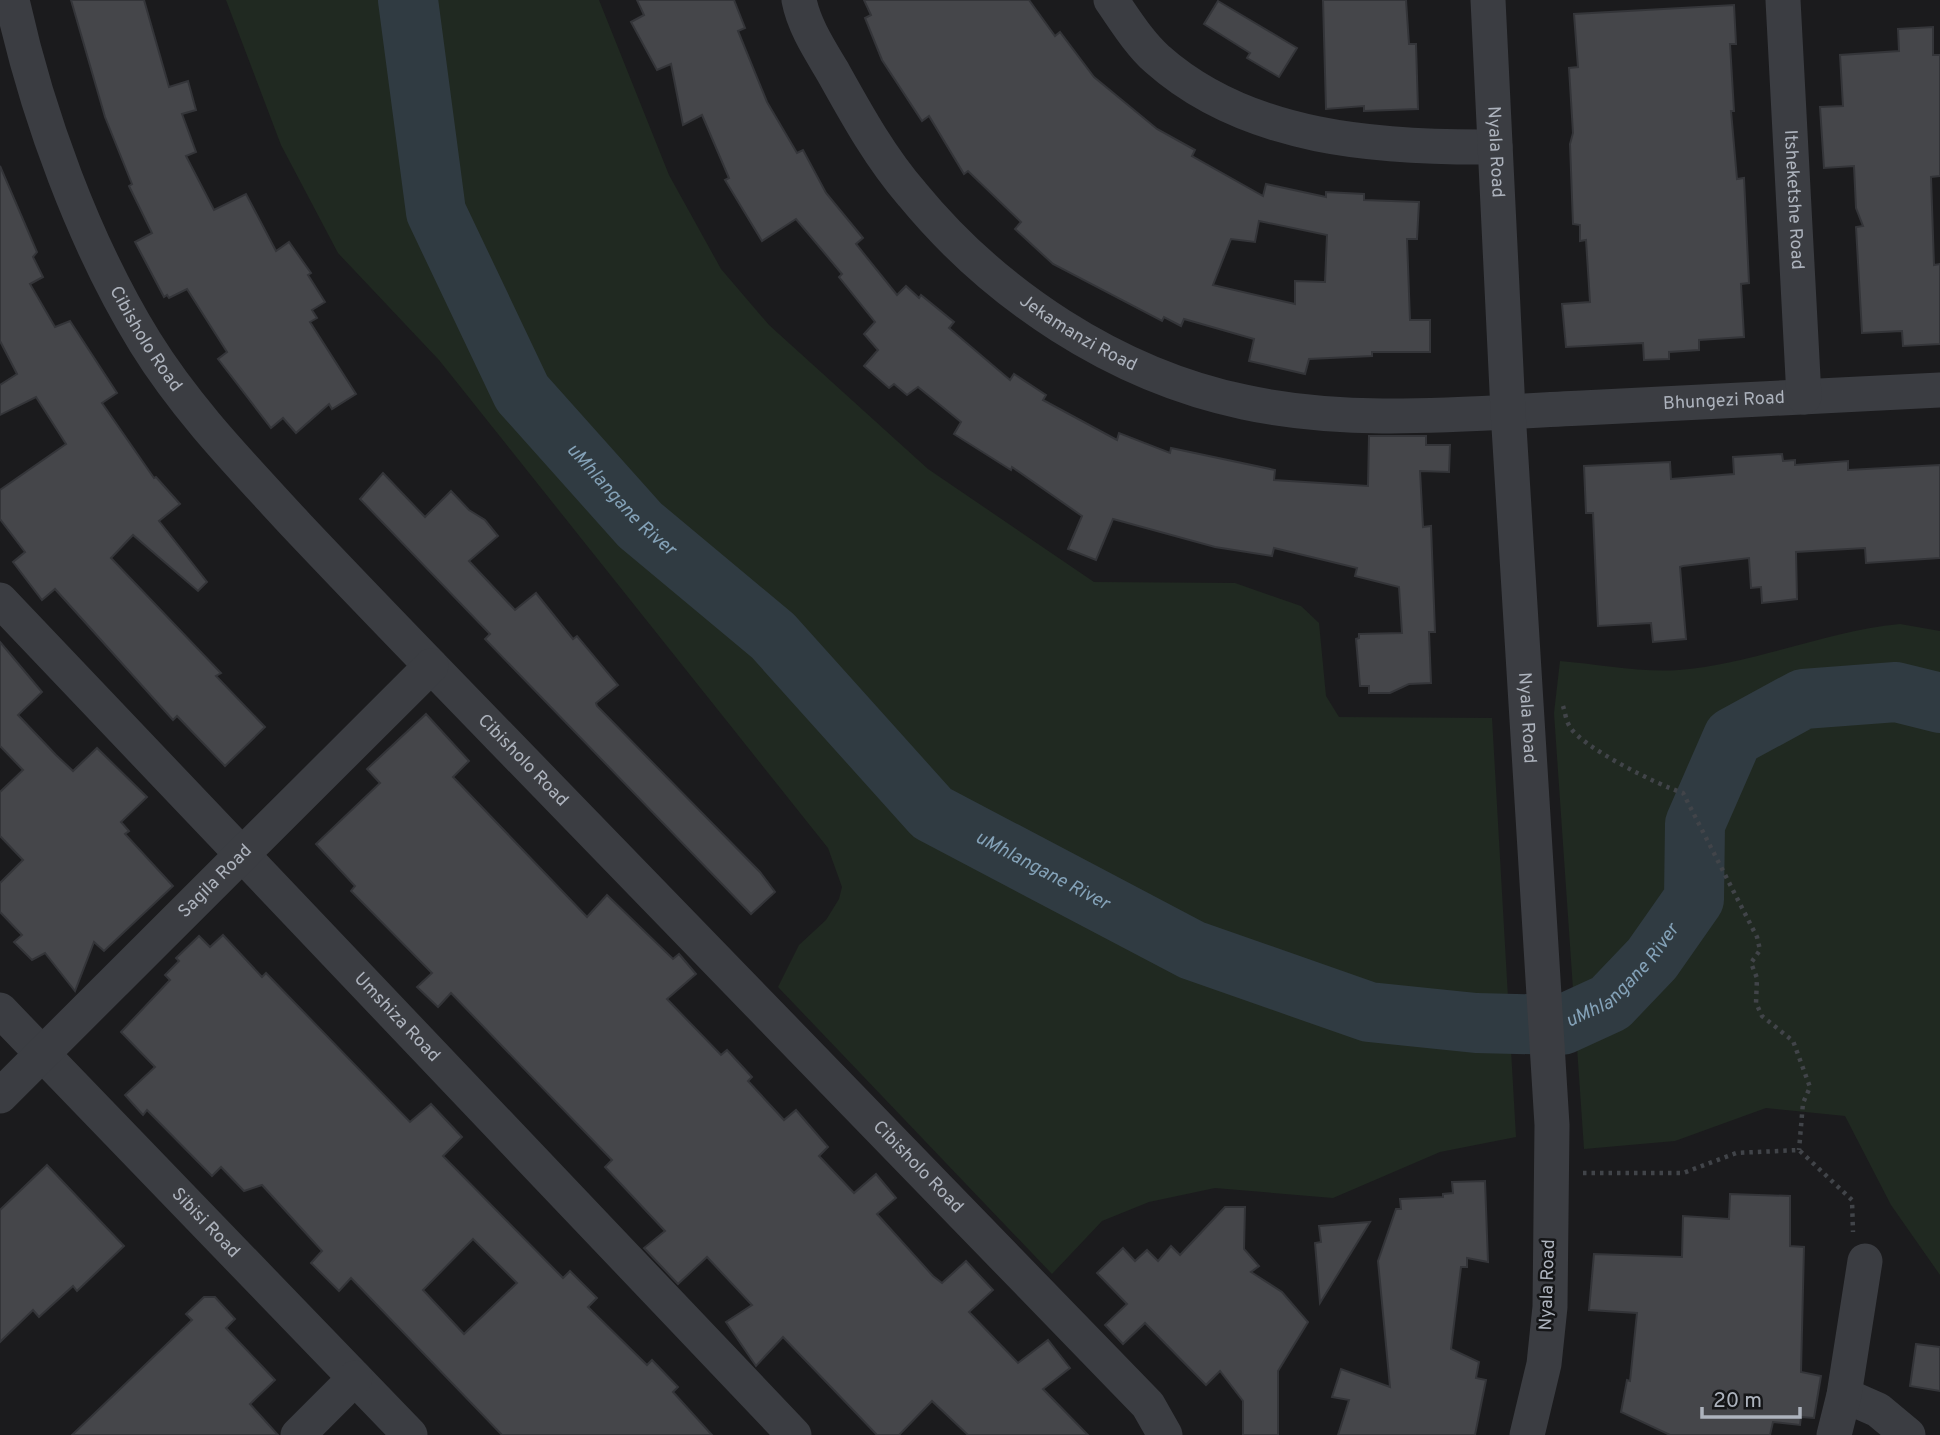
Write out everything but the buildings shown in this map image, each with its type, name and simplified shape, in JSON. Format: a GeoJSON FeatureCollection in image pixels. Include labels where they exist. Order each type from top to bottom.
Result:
{"type":"FeatureCollection","features":[{"type":"Feature","properties":{"kind":"street","name":"Jekamanzi Road"},"geometry":{"type":"LineString","coordinates":[[799,0],[813,38],[890,169],[955,244],[1021,298],[1075,334],[1171,380],[1244,402],[1380,416],[1508,411]]}},
{"type":"Feature","properties":{"kind":"street"},"geometry":{"type":"LineString","coordinates":[[1111,0],[1155,58],[1212,98],[1246,112],[1323,135],[1371,144],[1423,148],[1495,147]]}},
{"type":"Feature","properties":{"kind":"street","name":"Nyala Road"},"geometry":{"type":"LineString","coordinates":[[1488,0],[1508,411],[1552,1125],[1549,1319],[1544,1364],[1527,1435]]}},
{"type":"Feature","properties":{"kind":"street","name":"Itsheketshe Road"},"geometry":{"type":"LineString","coordinates":[[1783,0],[1804,397]]}},
{"type":"Feature","properties":{"kind":"street","name":"Cibisholo Road"},"geometry":{"type":"LineString","coordinates":[[9,13],[67,178],[106,269],[144,340],[182,396],[225,448],[431,666],[1148,1405],[1165,1435]]}},
{"type":"Feature","properties":{"kind":"street","name":"Bhungezi Road"},"geometry":{"type":"LineString","coordinates":[[1508,411],[1940,390]]}},
{"type":"Feature","properties":{"kind":"street","name":"Umshiza Road"},"geometry":{"type":"LineString","coordinates":[[0,600],[242,858],[794,1435]]}},
{"type":"Feature","properties":{"kind":"street","name":"Sagila Road"},"geometry":{"type":"LineString","coordinates":[[0,1096],[242,858],[431,666]]}},
{"type":"Feature","properties":{"kind":"street","name":"Sibisi Road"},"geometry":{"type":"LineString","coordinates":[[0,1010],[410,1435]]}},
{"type":"Feature","properties":{"kind":"street"},"geometry":{"type":"LineString","coordinates":[[1834,1435],[1844,1395],[1859,1251]]}},
{"type":"Feature","properties":{"kind":"street"},"geometry":{"type":"LineString","coordinates":[[298,1435],[355,1378]]}},
{"type":"Feature","properties":{"kind":"street"},"geometry":{"type":"LineString","coordinates":[[1844,1395],[1878,1410],[1908,1435]]}},
{"type":"Feature","properties":{"kind":"path"},"geometry":{"type":"LineString","coordinates":[[1562,704],[1570,728],[1613,760],[1659,786],[1683,793],[1757,937],[1760,950],[1751,963],[1757,978],[1756,1003],[1762,1016],[1793,1041],[1810,1087],[1803,1103],[1799,1150]]}},
{"type":"Feature","properties":{"kind":"path"},"geometry":{"type":"LineString","coordinates":[[1551,1172],[1684,1173],[1737,1153],[1799,1150],[1852,1200],[1859,1251]]}},
{"type":"Feature","properties":{"kind":"shaded area"},"geometry":{"type":"Polygon","coordinates":[[[226,0],[599,0],[669,175],[721,269],[769,325],[928,469],[1094,582],[1235,583],[1301,606],[1319,623],[1326,696],[1339,717],[1492,718],[1516,1137],[1440,1152],[1333,1198],[1215,1188],[1149,1202],[1102,1221],[1052,1274],[778,987],[799,945],[826,920],[839,899],[842,887],[828,848],[439,360],[338,253],[281,145],[226,0]]]}},
{"type":"Feature","properties":{"kind":"shaded area"},"geometry":{"type":"Polygon","coordinates":[[[1900,624],[1940,631],[1940,1275],[1891,1205],[1845,1116],[1766,1108],[1675,1141],[1584,1149],[1554,713],[1560,661],[1665,671],[1707,667],[1845,633],[1900,624]]]}},
{"type":"Feature","properties":{"kind":"waterway","name":"uMhlangane River"},"geometry":{"type":"LineString","coordinates":[[408,0],[436,212],[522,393],[640,525],[773,636],[932,813],[1192,950],[1369,1012],[1476,1023],[1562,1025],[1610,1003],[1652,959],[1694,899],[1695,824],[1733,737],[1803,699],[1896,692],[1940,703]]}}]}
